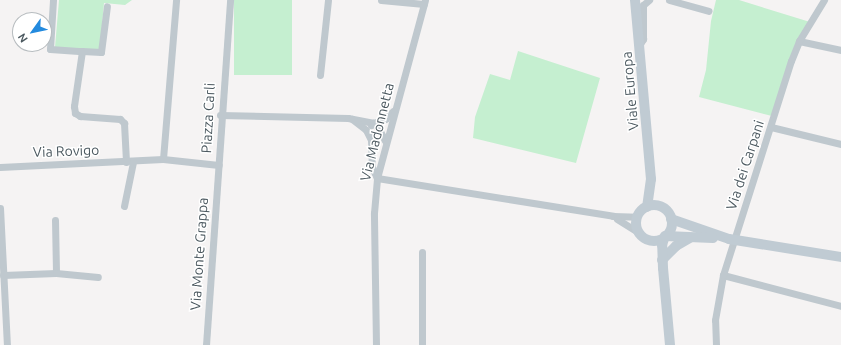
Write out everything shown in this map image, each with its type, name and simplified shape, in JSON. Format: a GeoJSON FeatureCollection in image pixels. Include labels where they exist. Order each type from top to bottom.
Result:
{"type":"FeatureCollection","features":[{"type":"Feature","properties":{"kind":"main road","name":"Viale Europa"},"geometry":{"type":"LineString","coordinates":[[635,0],[651,179],[647,207]]}},
{"type":"Feature","properties":{"kind":"main road","name":"Viale Europa"},"geometry":{"type":"LineString","coordinates":[[651,179],[664,209]]}},
{"type":"Feature","properties":{"kind":"main road"},"geometry":{"type":"LineString","coordinates":[[662,264],[657,253],[642,235],[637,217],[647,207],[664,209],[671,219],[732,239]]}},
{"type":"Feature","properties":{"kind":"main road"},"geometry":{"type":"LineString","coordinates":[[670,345],[662,264],[662,245],[665,236],[670,229],[671,219]]}},
{"type":"Feature","properties":{"kind":"main road"},"geometry":{"type":"LineString","coordinates":[[642,235],[656,241],[665,236],[732,239],[841,257]]}},
{"type":"Feature","properties":{"kind":"main road"},"geometry":{"type":"LineString","coordinates":[[662,264],[676,246],[692,238]]}},
{"type":"Feature","properties":{"kind":"street"},"geometry":{"type":"LineString","coordinates":[[53,0],[50,49],[101,52],[107,6]]}},
{"type":"Feature","properties":{"kind":"street"},"geometry":{"type":"LineString","coordinates":[[163,159],[176,0]]}},
{"type":"Feature","properties":{"kind":"street","name":"Piazza Carli"},"geometry":{"type":"LineString","coordinates":[[163,159],[219,165],[220,115],[230,0]]}},
{"type":"Feature","properties":{"kind":"street"},"geometry":{"type":"LineString","coordinates":[[320,75],[328,0]]}},
{"type":"Feature","properties":{"kind":"street"},"geometry":{"type":"LineString","coordinates":[[381,0],[425,2]]}},
{"type":"Feature","properties":{"kind":"street"},"geometry":{"type":"LineString","coordinates":[[640,44],[643,39],[643,5],[649,0]]}},
{"type":"Feature","properties":{"kind":"street"},"geometry":{"type":"LineString","coordinates":[[668,0],[709,11]]}},
{"type":"Feature","properties":{"kind":"street","name":"Via dei Carpani"},"geometry":{"type":"LineString","coordinates":[[716,345],[715,320],[723,274],[732,239],[771,128],[799,41],[824,0]]}},
{"type":"Feature","properties":{"kind":"street","name":"Via Madonnetta"},"geometry":{"type":"LineString","coordinates":[[376,345],[374,213],[377,178],[385,142],[425,2]]}},
{"type":"Feature","properties":{"kind":"street"},"geometry":{"type":"LineString","coordinates":[[799,41],[841,50]]}},
{"type":"Feature","properties":{"kind":"street"},"geometry":{"type":"LineString","coordinates":[[82,51],[74,106],[76,113],[80,116],[120,119],[124,123],[129,162],[124,206]]}},
{"type":"Feature","properties":{"kind":"street"},"geometry":{"type":"LineString","coordinates":[[366,130],[373,123],[385,119],[394,110]]}},
{"type":"Feature","properties":{"kind":"street"},"geometry":{"type":"LineString","coordinates":[[220,115],[352,119],[373,123],[385,142]]}},
{"type":"Feature","properties":{"kind":"street"},"geometry":{"type":"LineString","coordinates":[[352,119],[366,130],[370,140],[372,167],[377,178],[613,216],[637,217]]}},
{"type":"Feature","properties":{"kind":"street"},"geometry":{"type":"LineString","coordinates":[[771,128],[841,144]]}},
{"type":"Feature","properties":{"kind":"street","name":"Via Rovigo"},"geometry":{"type":"LineString","coordinates":[[0,166],[129,162],[163,159]]}},
{"type":"Feature","properties":{"kind":"street","name":"Via Monte Grappa"},"geometry":{"type":"LineString","coordinates":[[206,345],[219,165]]}},
{"type":"Feature","properties":{"kind":"street"},"geometry":{"type":"LineString","coordinates":[[0,208],[7,345]]}},
{"type":"Feature","properties":{"kind":"street"},"geometry":{"type":"LineString","coordinates":[[613,216],[642,235]]}},
{"type":"Feature","properties":{"kind":"street"},"geometry":{"type":"LineString","coordinates":[[55,220],[56,273]]}},
{"type":"Feature","properties":{"kind":"street"},"geometry":{"type":"LineString","coordinates":[[422,252],[422,345]]}},
{"type":"Feature","properties":{"kind":"street"},"geometry":{"type":"LineString","coordinates":[[3,275],[56,273],[98,277]]}},
{"type":"Feature","properties":{"kind":"street"},"geometry":{"type":"LineString","coordinates":[[723,274],[841,306]]}},
{"type":"Feature","properties":{"kind":"street"},"geometry":{"type":"LineString","coordinates":[[0,309],[6,315]]}},
{"type":"Feature","properties":{"kind":"green space"},"geometry":{"type":"Polygon","coordinates":[[[59,0],[132,0],[125,5],[104,3],[100,48],[97,50],[55,47],[59,0]]]}},
{"type":"Feature","properties":{"kind":"green space"},"geometry":{"type":"Polygon","coordinates":[[[234,0],[292,0],[292,75],[234,75],[234,0]]]}},
{"type":"Feature","properties":{"kind":"green space"},"geometry":{"type":"Polygon","coordinates":[[[716,0],[739,0],[810,22],[772,116],[699,97],[706,70],[711,21],[716,0]]]}},
{"type":"Feature","properties":{"kind":"green space"},"geometry":{"type":"Polygon","coordinates":[[[518,51],[600,78],[576,163],[473,138],[475,117],[490,74],[510,80],[518,51]]]}}]}
